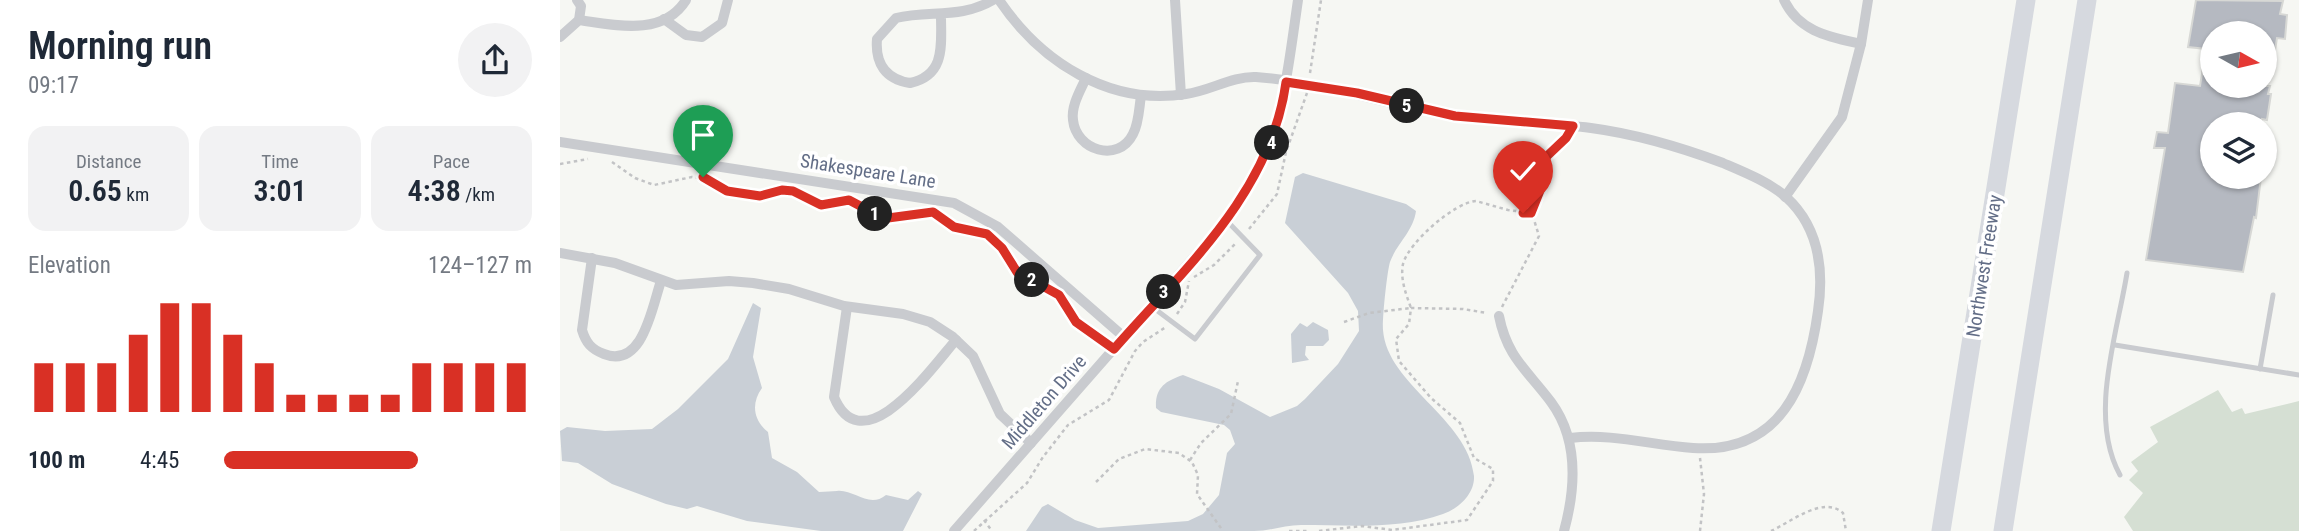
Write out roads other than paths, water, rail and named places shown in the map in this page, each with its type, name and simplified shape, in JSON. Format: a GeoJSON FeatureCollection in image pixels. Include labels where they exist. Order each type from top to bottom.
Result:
{"type":"FeatureCollection","features":[{"type":"Feature","properties":{"kind":"highway","name":"Northwest Freeway"},"geometry":{"type":"LineString","coordinates":[[1941,531],[2026,0]]}},
{"type":"Feature","properties":{"kind":"highway"},"geometry":{"type":"LineString","coordinates":[[2003,531],[2087,0]]}},
{"type":"Feature","properties":{"kind":"street"},"geometry":{"type":"LineString","coordinates":[[560,37],[579,20],[581,6],[577,0]]}},
{"type":"Feature","properties":{"kind":"street"},"geometry":{"type":"LineString","coordinates":[[579,20],[637,27],[664,19],[679,10],[686,0]]}},
{"type":"Feature","properties":{"kind":"street"},"geometry":{"type":"LineString","coordinates":[[664,19],[686,35],[702,37],[722,23],[729,0]]}},
{"type":"Feature","properties":{"kind":"street"},"geometry":{"type":"LineString","coordinates":[[941,15],[940,58],[935,70],[928,76],[909,83],[886,72],[877,59],[876,48],[877,38],[887,24],[905,16],[975,10],[993,0]]}},
{"type":"Feature","properties":{"kind":"street"},"geometry":{"type":"LineString","coordinates":[[999,0],[1012,18],[1049,56],[1086,78],[1141,96],[1181,94],[1248,78],[1357,93],[1455,116],[1573,126],[1636,136],[1697,153],[1757,179],[1785,197],[1806,223],[1821,266],[1818,314],[1808,367],[1790,404],[1769,425],[1736,443],[1700,448],[1613,436],[1570,438]]}},
{"type":"Feature","properties":{"kind":"street"},"geometry":{"type":"LineString","coordinates":[[1175,0],[1175,34],[1181,94]]}},
{"type":"Feature","properties":{"kind":"street","name":"Middleton Drive"},"geometry":{"type":"LineString","coordinates":[[954,531],[1226,220],[1248,191],[1268,153],[1281,113],[1298,0]]}},
{"type":"Feature","properties":{"kind":"street"},"geometry":{"type":"LineString","coordinates":[[1784,0],[1794,17],[1816,32],[1861,44]]}},
{"type":"Feature","properties":{"kind":"street"},"geometry":{"type":"LineString","coordinates":[[1785,197],[1842,117],[1861,44],[1868,0]]}},
{"type":"Feature","properties":{"kind":"street"},"geometry":{"type":"LineString","coordinates":[[1086,78],[1072,118],[1079,137],[1093,149],[1114,150],[1128,141],[1137,123],[1141,96]]}},
{"type":"Feature","properties":{"kind":"street","name":"Shakespeare Lane"},"geometry":{"type":"LineString","coordinates":[[560,142],[954,203],[998,227],[1124,337]]}},
{"type":"Feature","properties":{"kind":"street"},"geometry":{"type":"LineString","coordinates":[[560,253],[592,258],[676,285],[738,281],[789,289],[847,307],[917,318],[956,340],[978,362],[1005,421],[1031,443]]}},
{"type":"Feature","properties":{"kind":"street"},"geometry":{"type":"LineString","coordinates":[[592,258],[582,330],[585,341],[602,353],[620,355],[636,346],[661,281]]}},
{"type":"Feature","properties":{"kind":"street"},"geometry":{"type":"LineString","coordinates":[[847,307],[834,397],[843,411],[861,422],[874,421],[889,412],[956,340]]}},
{"type":"Feature","properties":{"kind":"street"},"geometry":{"type":"LineString","coordinates":[[1499,316],[1511,354],[1559,413],[1570,438],[1572,485],[1564,531]]}},
{"type":"Feature","properties":{"kind":"lane"},"geometry":{"type":"LineString","coordinates":[[1151,306],[1195,340],[1260,255],[1226,220]]}},
{"type":"Feature","properties":{"kind":"lane"},"geometry":{"type":"LineString","coordinates":[[2120,475],[2109,455],[2103,423],[2127,272]]}},
{"type":"Feature","properties":{"kind":"lane"},"geometry":{"type":"LineString","coordinates":[[2260,369],[2273,295]]}},
{"type":"Feature","properties":{"kind":"lane"},"geometry":{"type":"LineString","coordinates":[[2115,345],[2299,375]]}}]}
